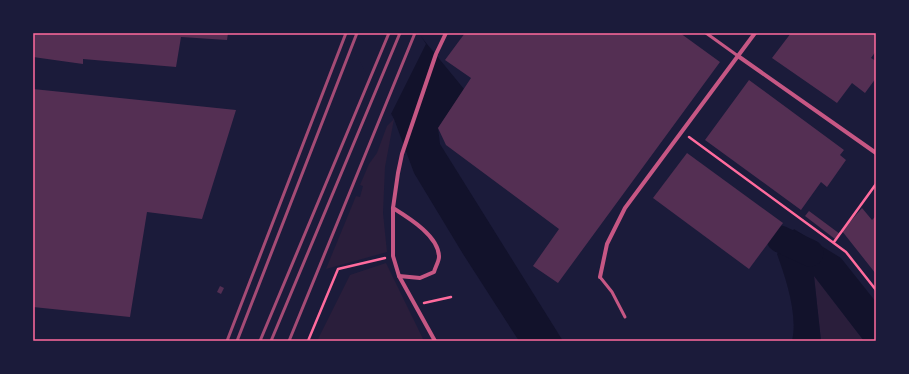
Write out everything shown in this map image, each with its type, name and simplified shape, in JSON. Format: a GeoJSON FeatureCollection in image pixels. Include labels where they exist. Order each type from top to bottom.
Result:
{"type":"FeatureCollection","features":[{"type":"Feature","properties":{"kind":"street"},"geometry":{"type":"LineString","coordinates":[[435,341],[399,276],[393,256],[393,208],[402,154],[436,54],[446,33]]}},
{"type":"Feature","properties":{"kind":"street"},"geometry":{"type":"LineString","coordinates":[[600,277],[607,244],[625,208],[755,33]]}},
{"type":"Feature","properties":{"kind":"street"},"geometry":{"type":"LineString","coordinates":[[738,56],[874,152]]}},
{"type":"Feature","properties":{"kind":"street"},"geometry":{"type":"LineString","coordinates":[[393,208],[414,221],[434,240],[439,257],[434,272],[420,278],[399,276]]}},
{"type":"Feature","properties":{"kind":"lane"},"geometry":{"type":"LineString","coordinates":[[706,33],[738,56]]}},
{"type":"Feature","properties":{"kind":"lane"},"geometry":{"type":"LineString","coordinates":[[874,152],[876,146]]}},
{"type":"Feature","properties":{"kind":"lane"},"geometry":{"type":"LineString","coordinates":[[600,277],[612,292],[625,317]]}},
{"type":"Feature","properties":{"kind":"path"},"geometry":{"type":"LineString","coordinates":[[682,132],[834,242],[846,252],[876,290]]}},
{"type":"Feature","properties":{"kind":"path"},"geometry":{"type":"LineString","coordinates":[[834,242],[876,184]]}},
{"type":"Feature","properties":{"kind":"path"},"geometry":{"type":"LineString","coordinates":[[308,341],[338,269],[393,256]]}},
{"type":"Feature","properties":{"kind":"path"},"geometry":{"type":"LineString","coordinates":[[415,305],[451,297]]}},
{"type":"Feature","properties":{"kind":"shaded area"},"geometry":{"type":"Polygon","coordinates":[[[346,33],[418,33],[464,89],[438,128],[440,144],[563,341],[519,341],[463,254],[414,173],[394,119],[346,33]]]}},
{"type":"Feature","properties":{"kind":"shaded area"},"geometry":{"type":"Polygon","coordinates":[[[394,119],[385,167],[383,213],[387,252],[326,269],[356,196],[360,197],[363,186],[360,185],[369,164],[377,153],[387,126],[394,119]]]}},
{"type":"Feature","properties":{"kind":"shaded area"},"geometry":{"type":"Polygon","coordinates":[[[794,229],[841,258],[876,302],[876,341],[864,341],[814,276],[821,341],[792,341],[793,320],[790,297],[777,254],[794,229]]]}},
{"type":"Feature","properties":{"kind":"shaded area"},"geometry":{"type":"Polygon","coordinates":[[[386,263],[424,341],[317,341],[350,275],[386,263]]]}},
{"type":"Feature","properties":{"kind":"shaded area"},"geometry":{"type":"Polygon","coordinates":[[[814,276],[864,341],[821,341],[814,276]]]}},
{"type":"Feature","properties":{"kind":"pier"},"geometry":{"type":"Polygon","coordinates":[[[344,33],[419,33],[426,44],[390,116],[344,33]]]}},
{"type":"Feature","properties":{"kind":"building"},"geometry":{"type":"Polygon","coordinates":[[[33,33],[228,33],[227,40],[181,37],[176,67],[83,59],[83,64],[33,57],[33,33]]]}},
{"type":"Feature","properties":{"kind":"building"},"geometry":{"type":"Polygon","coordinates":[[[465,33],[680,33],[720,62],[558,283],[533,266],[559,229],[446,145],[438,128],[471,78],[445,60],[465,33]]]}},
{"type":"Feature","properties":{"kind":"building"},"geometry":{"type":"Polygon","coordinates":[[[791,33],[876,33],[876,51],[871,58],[876,61],[876,78],[865,93],[852,83],[837,103],[772,58],[791,33]]]}},
{"type":"Feature","properties":{"kind":"building"},"geometry":{"type":"Polygon","coordinates":[[[749,80],[844,150],[840,155],[846,160],[827,187],[821,182],[801,210],[705,140],[749,80]]]}},
{"type":"Feature","properties":{"kind":"building"},"geometry":{"type":"Polygon","coordinates":[[[33,89],[236,110],[202,219],[147,212],[130,317],[33,307],[33,89]]]}},
{"type":"Feature","properties":{"kind":"building"},"geometry":{"type":"Polygon","coordinates":[[[687,153],[783,223],[749,269],[653,198],[687,153]]]}},
{"type":"Feature","properties":{"kind":"building"},"geometry":{"type":"Polygon","coordinates":[[[862,208],[872,220],[876,216],[876,274],[842,231],[862,208]]]}},
{"type":"Feature","properties":{"kind":"building"},"geometry":{"type":"Polygon","coordinates":[[[809,211],[840,234],[835,239],[805,216],[809,211]]]}},
{"type":"Feature","properties":{"kind":"building"},"geometry":{"type":"Polygon","coordinates":[[[220,286],[224,288],[221,294],[217,292],[220,286]]]}},
{"type":"Feature","properties":{"kind":"waterway"},"geometry":{"type":"LineString","coordinates":[[780,239],[810,253]]}},
{"type":"Feature","properties":{"kind":"railway"},"geometry":{"type":"LineString","coordinates":[[227,341],[346,33]]}},
{"type":"Feature","properties":{"kind":"railway"},"geometry":{"type":"LineString","coordinates":[[237,341],[357,33]]}},
{"type":"Feature","properties":{"kind":"railway"},"geometry":{"type":"LineString","coordinates":[[260,341],[389,33]]}},
{"type":"Feature","properties":{"kind":"railway"},"geometry":{"type":"LineString","coordinates":[[271,341],[400,33]]}},
{"type":"Feature","properties":{"kind":"railway"},"geometry":{"type":"LineString","coordinates":[[289,341],[415,33]]}}]}
